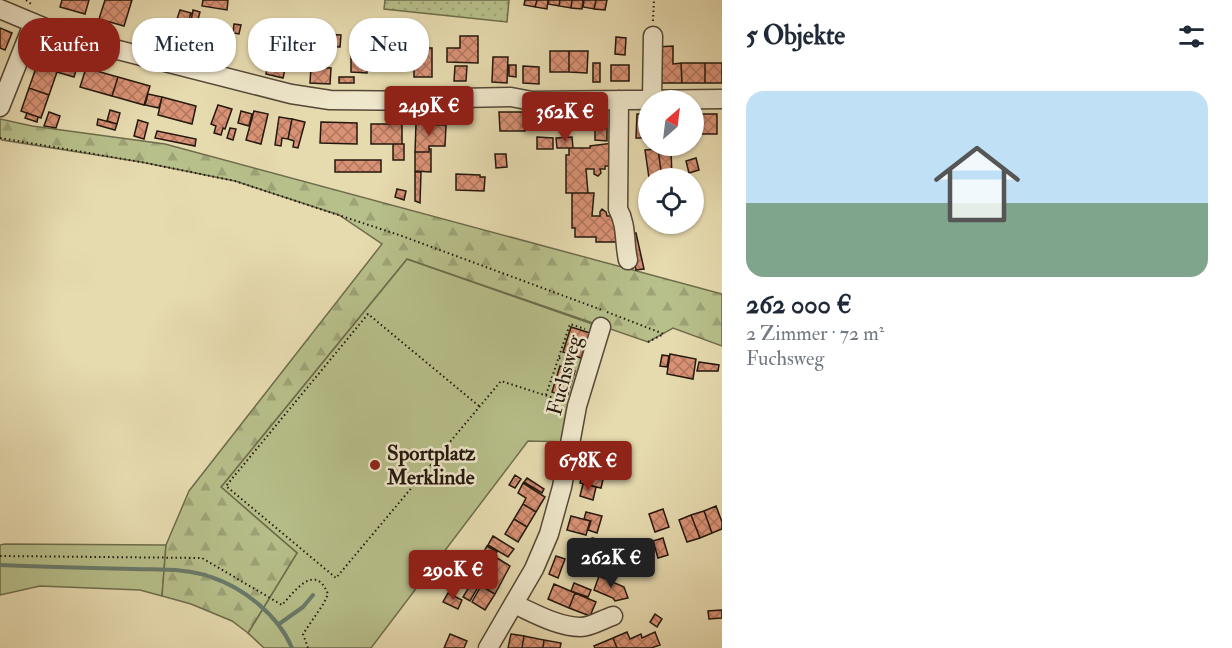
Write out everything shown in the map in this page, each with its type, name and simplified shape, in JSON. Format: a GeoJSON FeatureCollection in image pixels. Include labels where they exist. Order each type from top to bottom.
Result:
{"type":"FeatureCollection","features":[{"type":"Feature","properties":{"kind":"street"},"geometry":{"type":"LineString","coordinates":[[0,9],[32,14],[67,37],[125,54],[291,94],[330,100],[431,101],[459,98],[511,98],[532,101],[638,100]]}},
{"type":"Feature","properties":{"kind":"street"},"geometry":{"type":"LineString","coordinates":[[0,107],[32,14]]}},
{"type":"Feature","properties":{"kind":"street"},"geometry":{"type":"LineString","coordinates":[[652,90],[653,36]]}},
{"type":"Feature","properties":{"kind":"street"},"geometry":{"type":"LineString","coordinates":[[704,99],[722,99]]}},
{"type":"Feature","properties":{"kind":"street"},"geometry":{"type":"LineString","coordinates":[[619,100],[618,210],[624,219],[624,242],[628,260]]}},
{"type":"Feature","properties":{"kind":"street","name":"Fuchsweg"},"geometry":{"type":"LineString","coordinates":[[488,648],[534,569],[549,534],[562,487],[594,328]]}},
{"type":"Feature","properties":{"kind":"street"},"geometry":{"type":"LineString","coordinates":[[514,604],[550,620],[583,627],[613,616]]}},
{"type":"Feature","properties":{"kind":"path"},"geometry":{"type":"LineString","coordinates":[[26,0],[32,14]]}},
{"type":"Feature","properties":{"kind":"path"},"geometry":{"type":"LineString","coordinates":[[653,36],[654,0]]}},
{"type":"Feature","properties":{"kind":"path"},"geometry":{"type":"LineString","coordinates":[[0,138],[192,171],[279,194],[402,236],[632,320],[664,334],[648,342]]}},
{"type":"Feature","properties":{"kind":"path"},"geometry":{"type":"LineString","coordinates":[[479,406],[368,314],[226,486],[336,578],[501,381],[577,406]]}},
{"type":"Feature","properties":{"kind":"path"},"geometry":{"type":"LineString","coordinates":[[546,395],[570,324],[594,328]]}},
{"type":"Feature","properties":{"kind":"path"},"geometry":{"type":"LineString","coordinates":[[559,358],[579,365]]}},
{"type":"Feature","properties":{"kind":"path"},"geometry":{"type":"LineString","coordinates":[[0,556],[202,558],[282,605],[304,581],[315,579],[324,584],[328,594],[303,634],[308,648]]}},
{"type":"Feature","properties":{"kind":"green space"},"geometry":{"type":"Polygon","coordinates":[[[385,0],[509,0],[507,22],[384,9],[385,0]]]}},
{"type":"Feature","properties":{"kind":"green space"},"geometry":{"type":"Polygon","coordinates":[[[0,119],[32,126],[165,144],[722,294],[722,346],[673,328],[648,342],[407,259],[221,487],[297,553],[248,633],[232,621],[191,604],[162,596],[166,545],[189,491],[382,244],[339,215],[235,181],[141,162],[2,140],[0,138],[0,119]]]}},
{"type":"Feature","properties":{"kind":"green space","name":"Sportplatz Merklinde"},"geometry":{"type":"Polygon","coordinates":[[[407,259],[601,327],[571,442],[528,441],[371,648],[264,648],[248,633],[297,553],[221,487],[407,259]]]}},
{"type":"Feature","properties":{"kind":"green space"},"geometry":{"type":"Polygon","coordinates":[[[0,545],[166,545],[162,596],[140,590],[40,586],[0,595],[0,545]]]}},
{"type":"Feature","properties":{"kind":"building"},"geometry":{"type":"Polygon","coordinates":[[[62,0],[89,0],[85,14],[60,7],[62,0]]]}},
{"type":"Feature","properties":{"kind":"building"},"geometry":{"type":"Polygon","coordinates":[[[105,0],[132,0],[124,26],[120,25],[120,18],[99,18],[105,0]]]}},
{"type":"Feature","properties":{"kind":"building"},"geometry":{"type":"Polygon","coordinates":[[[203,0],[228,0],[227,10],[202,6],[203,0]]]}},
{"type":"Feature","properties":{"kind":"building"},"geometry":{"type":"Polygon","coordinates":[[[525,0],[537,0],[535,7],[524,5],[525,0]]]}},
{"type":"Feature","properties":{"kind":"building"},"geometry":{"type":"Polygon","coordinates":[[[537,0],[548,0],[547,9],[535,7],[537,0]]]}},
{"type":"Feature","properties":{"kind":"building"},"geometry":{"type":"Polygon","coordinates":[[[549,0],[560,0],[559,6],[548,4],[549,0]]]}},
{"type":"Feature","properties":{"kind":"building"},"geometry":{"type":"Polygon","coordinates":[[[560,0],[572,0],[571,8],[559,6],[560,0]]]}},
{"type":"Feature","properties":{"kind":"building"},"geometry":{"type":"Polygon","coordinates":[[[572,0],[583,0],[582,9],[571,8],[572,0]]]}},
{"type":"Feature","properties":{"kind":"building"},"geometry":{"type":"Polygon","coordinates":[[[584,0],[596,0],[594,9],[583,7],[584,0]]]}},
{"type":"Feature","properties":{"kind":"building"},"geometry":{"type":"Polygon","coordinates":[[[596,0],[607,0],[605,10],[594,9],[596,0]]]}},
{"type":"Feature","properties":{"kind":"building"},"geometry":{"type":"Polygon","coordinates":[[[180,10],[191,13],[190,18],[177,18],[180,10]]]}},
{"type":"Feature","properties":{"kind":"building"},"geometry":{"type":"Polygon","coordinates":[[[193,10],[200,12],[198,18],[192,18],[193,10]]]}},
{"type":"Feature","properties":{"kind":"building"},"geometry":{"type":"Polygon","coordinates":[[[236,24],[241,25],[239,34],[236,34],[236,24]]]}},
{"type":"Feature","properties":{"kind":"building"},"geometry":{"type":"Polygon","coordinates":[[[0,28],[12,33],[5,50],[0,48],[0,28]]]}},
{"type":"Feature","properties":{"kind":"building"},"geometry":{"type":"Polygon","coordinates":[[[337,35],[341,35],[340,47],[337,47],[337,35]]]}},
{"type":"Feature","properties":{"kind":"building"},"geometry":{"type":"Polygon","coordinates":[[[460,36],[478,36],[478,63],[447,62],[447,48],[460,48],[460,36]]]}},
{"type":"Feature","properties":{"kind":"building"},"geometry":{"type":"Polygon","coordinates":[[[616,37],[626,38],[625,55],[615,54],[616,37]]]}},
{"type":"Feature","properties":{"kind":"building"},"geometry":{"type":"Polygon","coordinates":[[[673,46],[673,64],[681,63],[682,83],[658,83],[657,47],[673,46]]]}},
{"type":"Feature","properties":{"kind":"building"},"geometry":{"type":"Polygon","coordinates":[[[429,48],[432,48],[432,77],[414,77],[414,72],[429,72],[429,48]]]}},
{"type":"Feature","properties":{"kind":"building"},"geometry":{"type":"Polygon","coordinates":[[[550,51],[569,51],[569,72],[550,72],[550,51]]]}},
{"type":"Feature","properties":{"kind":"building"},"geometry":{"type":"Polygon","coordinates":[[[569,51],[588,51],[587,73],[569,72],[569,51]]]}},
{"type":"Feature","properties":{"kind":"building"},"geometry":{"type":"Polygon","coordinates":[[[493,57],[508,57],[507,83],[492,82],[493,57]]]}},
{"type":"Feature","properties":{"kind":"building"},"geometry":{"type":"Polygon","coordinates":[[[593,63],[600,63],[600,82],[593,82],[593,63]]]}},
{"type":"Feature","properties":{"kind":"building"},"geometry":{"type":"Polygon","coordinates":[[[681,63],[705,63],[705,83],[682,83],[681,63]]]}},
{"type":"Feature","properties":{"kind":"building"},"geometry":{"type":"Polygon","coordinates":[[[705,63],[722,63],[722,83],[705,83],[705,63]]]}},
{"type":"Feature","properties":{"kind":"building"},"geometry":{"type":"Polygon","coordinates":[[[509,65],[516,65],[516,77],[509,76],[509,65]]]}},
{"type":"Feature","properties":{"kind":"building"},"geometry":{"type":"Polygon","coordinates":[[[611,65],[629,65],[629,81],[611,81],[611,65]]]}},
{"type":"Feature","properties":{"kind":"building"},"geometry":{"type":"Polygon","coordinates":[[[455,66],[467,66],[466,81],[454,81],[455,66]]]}},
{"type":"Feature","properties":{"kind":"building"},"geometry":{"type":"Polygon","coordinates":[[[523,66],[539,67],[539,84],[523,83],[523,66]]]}},
{"type":"Feature","properties":{"kind":"building"},"geometry":{"type":"Polygon","coordinates":[[[35,72],[57,72],[49,95],[29,88],[35,72]]]}},
{"type":"Feature","properties":{"kind":"building"},"geometry":{"type":"Polygon","coordinates":[[[57,72],[76,72],[74,77],[57,72]]]}},
{"type":"Feature","properties":{"kind":"building"},"geometry":{"type":"Polygon","coordinates":[[[85,72],[100,72],[118,77],[112,96],[80,87],[85,72]]]}},
{"type":"Feature","properties":{"kind":"building"},"geometry":{"type":"Polygon","coordinates":[[[266,72],[284,72],[283,78],[266,74],[266,72]]]}},
{"type":"Feature","properties":{"kind":"building"},"geometry":{"type":"Polygon","coordinates":[[[311,72],[331,72],[330,84],[310,83],[311,72]]]}},
{"type":"Feature","properties":{"kind":"building"},"geometry":{"type":"Polygon","coordinates":[[[118,77],[150,86],[144,105],[112,96],[118,77]]]}},
{"type":"Feature","properties":{"kind":"building"},"geometry":{"type":"Polygon","coordinates":[[[339,77],[354,77],[354,83],[339,83],[339,77]]]}},
{"type":"Feature","properties":{"kind":"building"},"geometry":{"type":"Polygon","coordinates":[[[29,88],[49,95],[41,118],[21,111],[29,88]]]}},
{"type":"Feature","properties":{"kind":"building"},"geometry":{"type":"Polygon","coordinates":[[[148,94],[162,97],[159,108],[145,105],[148,94]]]}},
{"type":"Feature","properties":{"kind":"building"},"geometry":{"type":"Polygon","coordinates":[[[162,97],[196,106],[192,124],[158,115],[162,97]]]}},
{"type":"Feature","properties":{"kind":"building"},"geometry":{"type":"Polygon","coordinates":[[[218,105],[232,109],[221,135],[214,133],[216,126],[211,124],[218,105]]]}},
{"type":"Feature","properties":{"kind":"building"},"geometry":{"type":"Polygon","coordinates":[[[110,110],[120,113],[117,124],[107,121],[110,110]]]}},
{"type":"Feature","properties":{"kind":"building"},"geometry":{"type":"Polygon","coordinates":[[[241,111],[252,114],[249,126],[238,123],[241,111]]]}},
{"type":"Feature","properties":{"kind":"building"},"geometry":{"type":"Polygon","coordinates":[[[254,111],[268,114],[261,144],[246,140],[254,111]]]}},
{"type":"Feature","properties":{"kind":"building"},"geometry":{"type":"Polygon","coordinates":[[[49,112],[60,116],[56,128],[44,126],[49,112]]]}},
{"type":"Feature","properties":{"kind":"building"},"geometry":{"type":"Polygon","coordinates":[[[499,112],[525,112],[525,131],[500,131],[499,112]]]}},
{"type":"Feature","properties":{"kind":"building"},"geometry":{"type":"Polygon","coordinates":[[[27,113],[38,117],[37,122],[25,118],[27,113]]]}},
{"type":"Feature","properties":{"kind":"building"},"geometry":{"type":"Polygon","coordinates":[[[535,114],[562,114],[562,125],[535,126],[535,114]]]}},
{"type":"Feature","properties":{"kind":"building"},"geometry":{"type":"Polygon","coordinates":[[[637,114],[638,114],[638,138],[636,138],[637,114]]]}},
{"type":"Feature","properties":{"kind":"building"},"geometry":{"type":"Polygon","coordinates":[[[704,114],[717,114],[717,134],[704,134],[704,114]]]}},
{"type":"Feature","properties":{"kind":"building"},"geometry":{"type":"Polygon","coordinates":[[[279,117],[292,119],[288,139],[282,138],[281,146],[275,145],[279,117]]]}},
{"type":"Feature","properties":{"kind":"building"},"geometry":{"type":"Polygon","coordinates":[[[98,119],[117,124],[115,130],[97,125],[98,119]]]}},
{"type":"Feature","properties":{"kind":"building"},"geometry":{"type":"Polygon","coordinates":[[[292,119],[305,122],[298,148],[293,147],[294,141],[288,139],[292,119]]]}},
{"type":"Feature","properties":{"kind":"building"},"geometry":{"type":"Polygon","coordinates":[[[138,120],[148,123],[144,139],[134,136],[138,120]]]}},
{"type":"Feature","properties":{"kind":"building"},"geometry":{"type":"Polygon","coordinates":[[[321,122],[357,123],[357,144],[320,143],[321,122]]]}},
{"type":"Feature","properties":{"kind":"building"},"geometry":{"type":"Polygon","coordinates":[[[371,124],[402,124],[402,144],[371,144],[371,124]]]}},
{"type":"Feature","properties":{"kind":"building"},"geometry":{"type":"Polygon","coordinates":[[[416,124],[446,125],[445,146],[429,146],[429,152],[415,152],[416,124]]]}},
{"type":"Feature","properties":{"kind":"building"},"geometry":{"type":"Polygon","coordinates":[[[595,124],[607,124],[607,141],[595,140],[595,124]]]}},
{"type":"Feature","properties":{"kind":"building"},"geometry":{"type":"Polygon","coordinates":[[[230,128],[236,129],[233,140],[227,138],[230,128]]]}},
{"type":"Feature","properties":{"kind":"building"},"geometry":{"type":"Polygon","coordinates":[[[157,131],[196,139],[195,146],[155,138],[157,131]]]}},
{"type":"Feature","properties":{"kind":"building"},"geometry":{"type":"Polygon","coordinates":[[[537,137],[553,138],[553,149],[537,149],[537,137]]]}},
{"type":"Feature","properties":{"kind":"building"},"geometry":{"type":"Polygon","coordinates":[[[572,137],[573,148],[557,148],[556,138],[572,137]]]}},
{"type":"Feature","properties":{"kind":"building"},"geometry":{"type":"Polygon","coordinates":[[[613,143],[613,166],[600,169],[601,173],[598,176],[594,174],[594,169],[586,169],[588,193],[566,193],[566,155],[569,155],[569,148],[590,148],[590,146],[613,143]]]}},
{"type":"Feature","properties":{"kind":"building"},"geometry":{"type":"Polygon","coordinates":[[[393,144],[404,144],[404,160],[393,160],[393,144]]]}},
{"type":"Feature","properties":{"kind":"building"},"geometry":{"type":"Polygon","coordinates":[[[431,149],[431,172],[415,171],[415,152],[429,152],[431,149]]]}},
{"type":"Feature","properties":{"kind":"building"},"geometry":{"type":"Polygon","coordinates":[[[495,154],[506,154],[507,167],[496,168],[495,154]]]}},
{"type":"Feature","properties":{"kind":"building"},"geometry":{"type":"Polygon","coordinates":[[[646,156],[659,156],[661,168],[648,168],[646,156]]]}},
{"type":"Feature","properties":{"kind":"building"},"geometry":{"type":"Polygon","coordinates":[[[659,156],[671,156],[672,168],[661,168],[659,156]]]}},
{"type":"Feature","properties":{"kind":"building"},"geometry":{"type":"Polygon","coordinates":[[[696,158],[698,168],[688,168],[686,161],[696,158]]]}},
{"type":"Feature","properties":{"kind":"building"},"geometry":{"type":"Polygon","coordinates":[[[335,160],[381,160],[381,172],[335,172],[335,160]]]}},
{"type":"Feature","properties":{"kind":"building"},"geometry":{"type":"Polygon","coordinates":[[[415,172],[421,172],[420,203],[415,201],[415,172]]]}},
{"type":"Feature","properties":{"kind":"building"},"geometry":{"type":"Polygon","coordinates":[[[456,174],[485,177],[484,191],[456,190],[456,174]]]}},
{"type":"Feature","properties":{"kind":"building"},"geometry":{"type":"Polygon","coordinates":[[[397,189],[406,191],[404,200],[395,197],[397,189]]]}},
{"type":"Feature","properties":{"kind":"building"},"geometry":{"type":"Polygon","coordinates":[[[572,193],[594,193],[592,216],[600,216],[602,209],[607,216],[612,216],[612,220],[618,220],[618,242],[596,242],[596,237],[575,237],[575,228],[572,228],[572,193]]]}},
{"type":"Feature","properties":{"kind":"building"},"geometry":{"type":"Polygon","coordinates":[[[636,233],[644,269],[636,270],[629,235],[636,233]]]}},
{"type":"Feature","properties":{"kind":"building"},"geometry":{"type":"Polygon","coordinates":[[[571,327],[590,333],[581,358],[563,352],[571,327]]]}},
{"type":"Feature","properties":{"kind":"building"},"geometry":{"type":"Polygon","coordinates":[[[670,354],[696,359],[693,379],[667,374],[670,354]]]}},
{"type":"Feature","properties":{"kind":"building"},"geometry":{"type":"Polygon","coordinates":[[[662,355],[669,356],[667,367],[660,366],[662,355]]]}},
{"type":"Feature","properties":{"kind":"building"},"geometry":{"type":"Polygon","coordinates":[[[699,362],[719,365],[718,371],[697,371],[699,362]]]}},
{"type":"Feature","properties":{"kind":"building"},"geometry":{"type":"Polygon","coordinates":[[[560,366],[575,371],[567,397],[552,392],[560,366]]]}},
{"type":"Feature","properties":{"kind":"building"},"geometry":{"type":"Polygon","coordinates":[[[584,466],[605,471],[601,488],[580,483],[584,466]]]}},
{"type":"Feature","properties":{"kind":"building"},"geometry":{"type":"Polygon","coordinates":[[[515,475],[521,479],[515,488],[509,485],[515,475]]]}},
{"type":"Feature","properties":{"kind":"building"},"geometry":{"type":"Polygon","coordinates":[[[527,478],[544,489],[542,493],[524,482],[527,478]]]}},
{"type":"Feature","properties":{"kind":"building"},"geometry":{"type":"Polygon","coordinates":[[[523,483],[545,497],[536,512],[523,504],[526,498],[518,493],[523,483]]]}},
{"type":"Feature","properties":{"kind":"building"},"geometry":{"type":"Polygon","coordinates":[[[583,484],[596,487],[593,500],[580,496],[583,484]]]}},
{"type":"Feature","properties":{"kind":"building"},"geometry":{"type":"Polygon","coordinates":[[[523,504],[536,512],[527,527],[514,519],[523,504]]]}},
{"type":"Feature","properties":{"kind":"building"},"geometry":{"type":"Polygon","coordinates":[[[716,506],[722,529],[712,533],[704,511],[716,506]]]}},
{"type":"Feature","properties":{"kind":"building"},"geometry":{"type":"Polygon","coordinates":[[[663,509],[669,527],[655,532],[649,514],[663,509]]]}},
{"type":"Feature","properties":{"kind":"building"},"geometry":{"type":"Polygon","coordinates":[[[704,511],[712,533],[700,538],[691,515],[704,511]]]}},
{"type":"Feature","properties":{"kind":"building"},"geometry":{"type":"Polygon","coordinates":[[[586,512],[602,516],[597,533],[588,530],[591,521],[584,519],[586,512]]]}},
{"type":"Feature","properties":{"kind":"building"},"geometry":{"type":"Polygon","coordinates":[[[691,515],[700,538],[687,542],[679,520],[691,515]]]}},
{"type":"Feature","properties":{"kind":"building"},"geometry":{"type":"Polygon","coordinates":[[[571,516],[590,521],[586,535],[567,530],[571,516]]]}},
{"type":"Feature","properties":{"kind":"building"},"geometry":{"type":"Polygon","coordinates":[[[514,519],[527,527],[518,542],[505,534],[514,519]]]}},
{"type":"Feature","properties":{"kind":"building"},"geometry":{"type":"Polygon","coordinates":[[[493,536],[514,549],[508,557],[488,545],[493,536]]]}},
{"type":"Feature","properties":{"kind":"building"},"geometry":{"type":"Polygon","coordinates":[[[592,538],[612,542],[609,552],[599,550],[598,555],[588,553],[592,538]]]}},
{"type":"Feature","properties":{"kind":"building"},"geometry":{"type":"Polygon","coordinates":[[[663,538],[668,555],[658,558],[653,541],[663,538]]]}},
{"type":"Feature","properties":{"kind":"building"},"geometry":{"type":"Polygon","coordinates":[[[487,546],[497,552],[491,561],[482,555],[487,546]]]}},
{"type":"Feature","properties":{"kind":"building"},"geometry":{"type":"Polygon","coordinates":[[[556,556],[565,559],[558,578],[549,574],[556,556]]]}},
{"type":"Feature","properties":{"kind":"building"},"geometry":{"type":"Polygon","coordinates":[[[497,558],[510,566],[495,594],[481,586],[497,558]]]}},
{"type":"Feature","properties":{"kind":"building"},"geometry":{"type":"Polygon","coordinates":[[[486,559],[492,563],[470,601],[463,597],[486,559]]]}},
{"type":"Feature","properties":{"kind":"building"},"geometry":{"type":"Polygon","coordinates":[[[599,576],[624,587],[628,598],[615,601],[594,590],[599,576]]]}},
{"type":"Feature","properties":{"kind":"building"},"geometry":{"type":"Polygon","coordinates":[[[574,583],[591,590],[588,597],[571,591],[574,583]]]}},
{"type":"Feature","properties":{"kind":"building"},"geometry":{"type":"Polygon","coordinates":[[[554,584],[575,593],[569,608],[548,599],[554,584]]]}},
{"type":"Feature","properties":{"kind":"building"},"geometry":{"type":"Polygon","coordinates":[[[481,586],[495,594],[485,610],[472,602],[481,586]]]}},
{"type":"Feature","properties":{"kind":"building"},"geometry":{"type":"Polygon","coordinates":[[[448,593],[462,600],[458,609],[443,602],[448,593]]]}},
{"type":"Feature","properties":{"kind":"building"},"geometry":{"type":"Polygon","coordinates":[[[575,593],[596,602],[590,616],[569,608],[575,593]]]}},
{"type":"Feature","properties":{"kind":"building"},"geometry":{"type":"Polygon","coordinates":[[[722,610],[722,618],[709,619],[708,611],[722,610]]]}},
{"type":"Feature","properties":{"kind":"building"},"geometry":{"type":"Polygon","coordinates":[[[655,614],[662,619],[657,627],[650,622],[655,614]]]}},
{"type":"Feature","properties":{"kind":"building"},"geometry":{"type":"Polygon","coordinates":[[[627,632],[630,639],[641,634],[642,638],[655,632],[660,645],[651,648],[617,648],[613,638],[627,632]]]}},
{"type":"Feature","properties":{"kind":"building"},"geometry":{"type":"Polygon","coordinates":[[[450,634],[467,641],[464,648],[444,648],[450,634]]]}},
{"type":"Feature","properties":{"kind":"building"},"geometry":{"type":"Polygon","coordinates":[[[511,634],[524,636],[522,648],[508,648],[511,634]]]}},
{"type":"Feature","properties":{"kind":"building"},"geometry":{"type":"Polygon","coordinates":[[[524,636],[544,640],[543,648],[522,648],[524,636]]]}},
{"type":"Feature","properties":{"kind":"building"},"geometry":{"type":"Polygon","coordinates":[[[613,638],[617,648],[595,648],[594,646],[613,638]]]}},
{"type":"Feature","properties":{"kind":"building"},"geometry":{"type":"Polygon","coordinates":[[[544,640],[561,643],[560,648],[543,648],[544,640]]]}},
{"type":"Feature","properties":{"kind":"waterway"},"geometry":{"type":"LineString","coordinates":[[0,565],[173,570],[202,574],[236,588],[259,605],[278,625],[292,648]]}},
{"type":"Feature","properties":{"kind":"waterway"},"geometry":{"type":"LineString","coordinates":[[279,624],[303,607],[313,595]]}},
{"type":"Feature","properties":{"kind":"place","name":"Sportplatz Merklinde"},"geometry":{"type":"Point","coordinates":[375,465]}}]}
